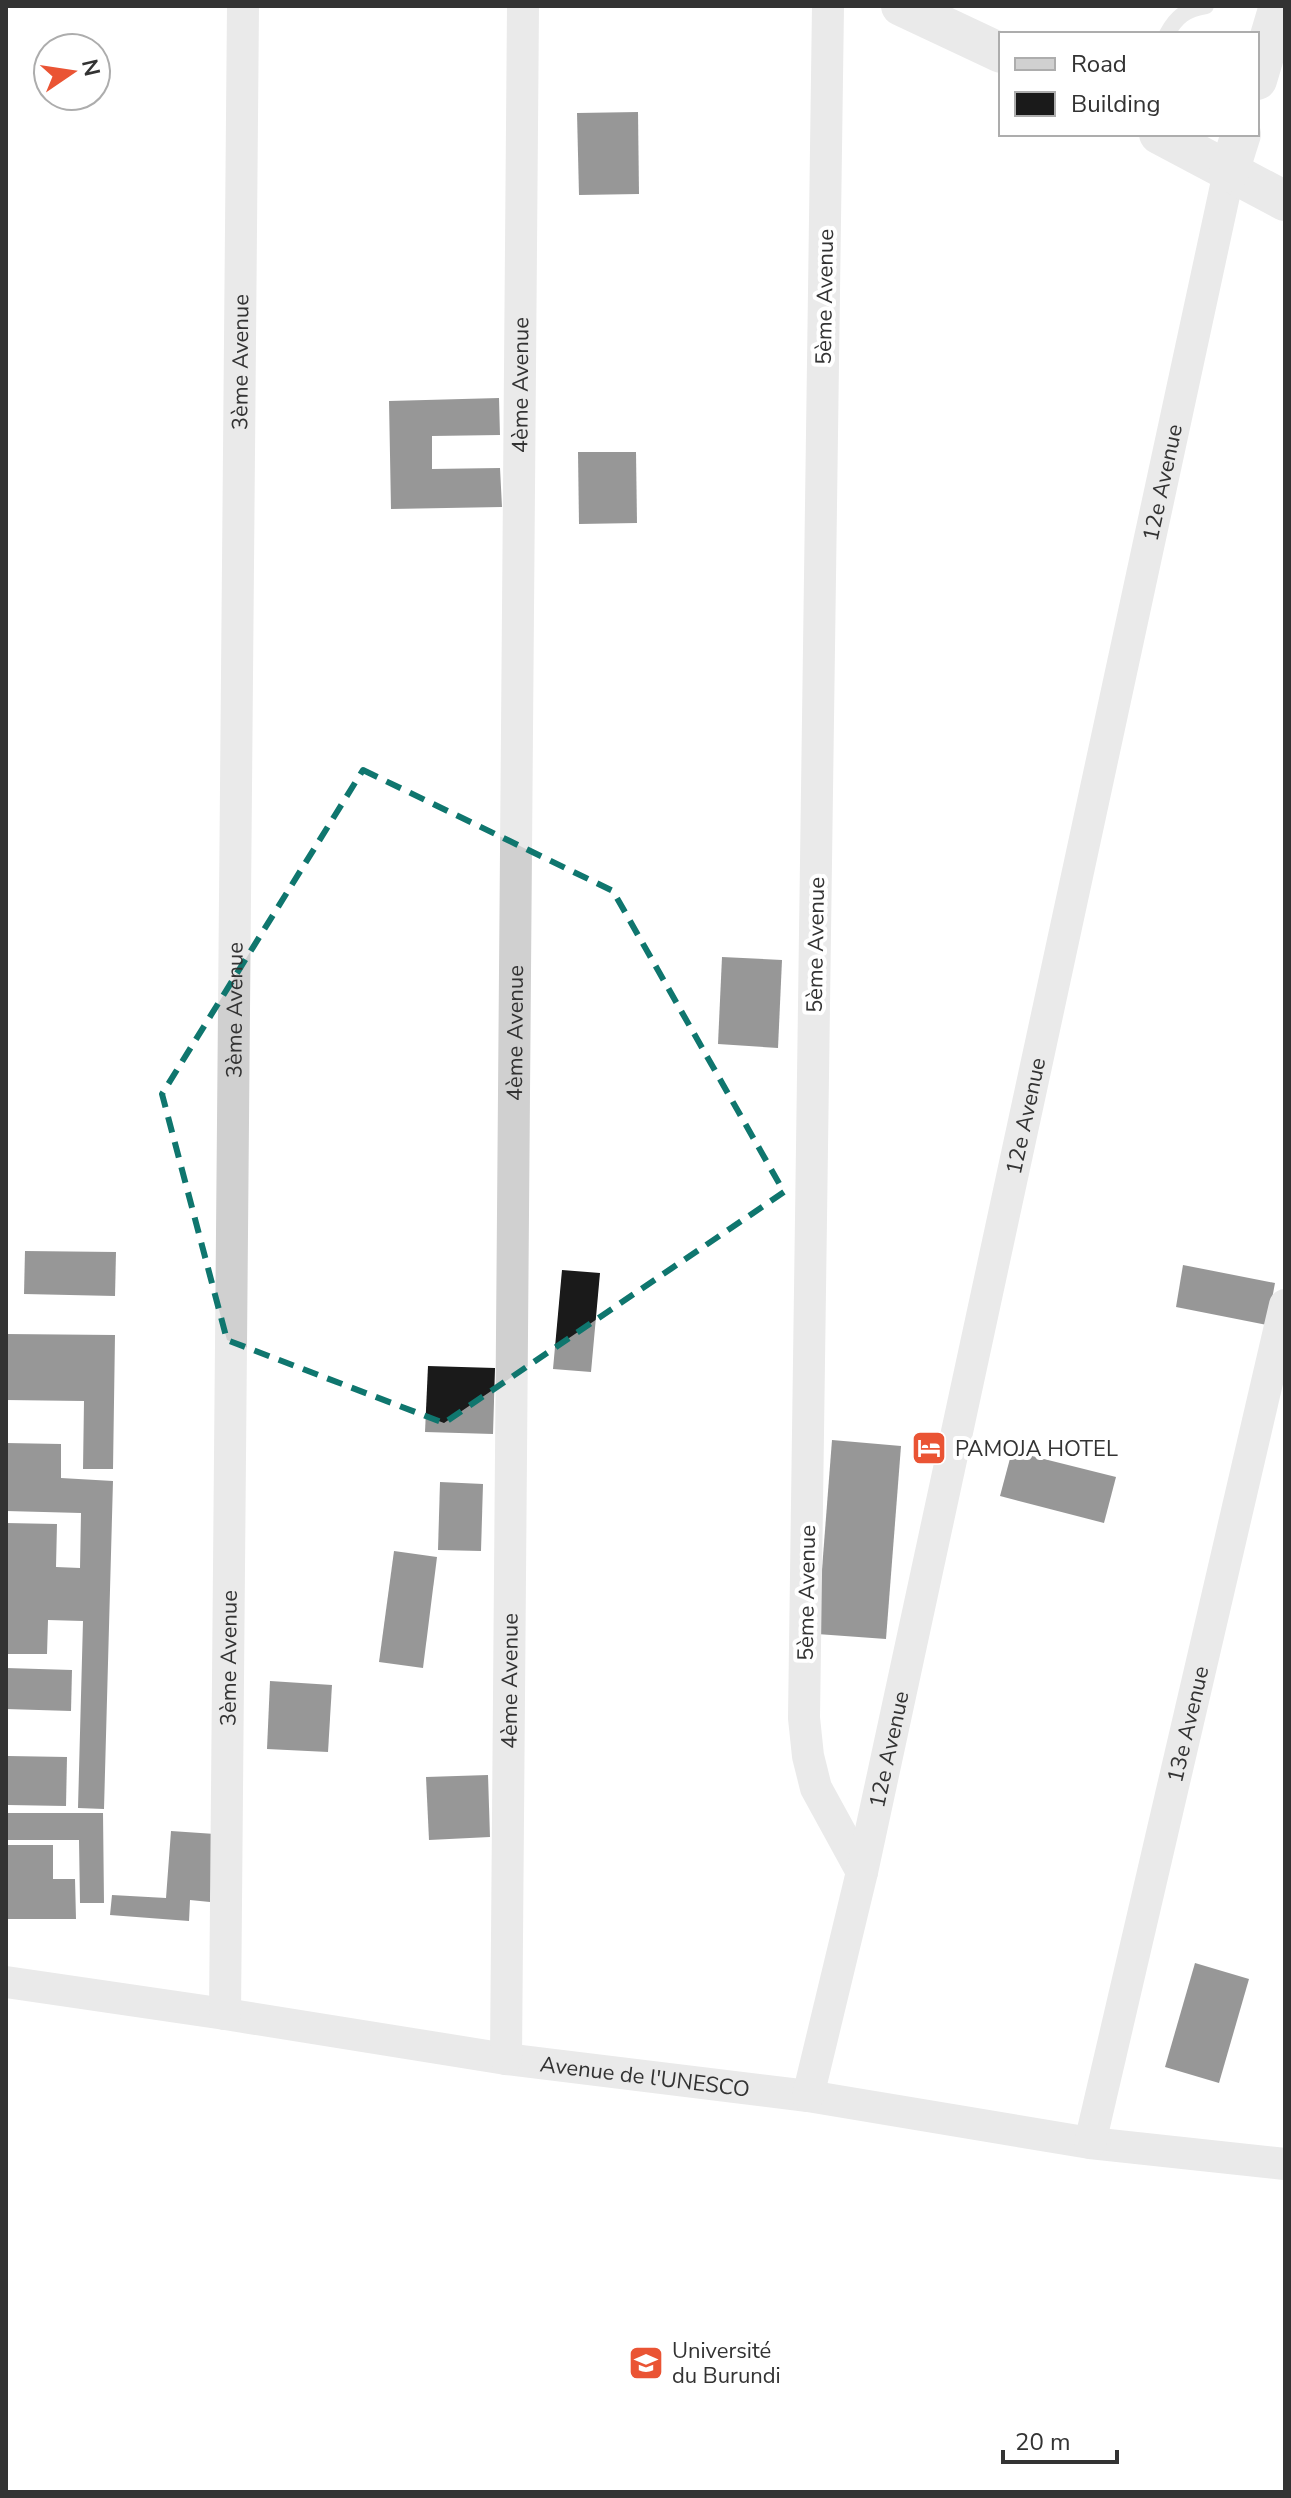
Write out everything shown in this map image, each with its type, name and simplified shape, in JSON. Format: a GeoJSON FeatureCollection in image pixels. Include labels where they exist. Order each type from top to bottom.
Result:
{"type":"FeatureCollection","features":[{"type":"Feature","properties":{"kind":"street","name":"3ème Avenue"},"geometry":{"type":"LineString","coordinates":[[225,2014],[243,6]]}},
{"type":"Feature","properties":{"kind":"street","name":"4ème Avenue"},"geometry":{"type":"LineString","coordinates":[[506,2059],[523,6]]}},
{"type":"Feature","properties":{"kind":"street","name":"5ème Avenue"},"geometry":{"type":"LineString","coordinates":[[828,6],[804,1718],[808,1756],[816,1788],[862,1872]]}},
{"type":"Feature","properties":{"kind":"street"},"geometry":{"type":"LineString","coordinates":[[901,6],[959,19],[999,51]]}},
{"type":"Feature","properties":{"kind":"street"},"geometry":{"type":"LineString","coordinates":[[1259,73],[1279,6]]}},
{"type":"Feature","properties":{"kind":"street"},"geometry":{"type":"LineString","coordinates":[[1163,136],[1285,201]]}},
{"type":"Feature","properties":{"kind":"street","name":"12e Avenue"},"geometry":{"type":"LineString","coordinates":[[808,2096],[862,1872],[1229,172],[1240,136]]}},
{"type":"Feature","properties":{"kind":"street","name":"13e Avenue"},"geometry":{"type":"LineString","coordinates":[[1090,2143],[1285,1305]]}},
{"type":"Feature","properties":{"kind":"street","name":"Avenue de l'UNESCO"},"geometry":{"type":"LineString","coordinates":[[6,1982],[506,2059],[808,2096],[1090,2143],[1285,2164]]}},
{"type":"Feature","properties":{"kind":"lane"},"geometry":{"type":"LineString","coordinates":[[1168,32],[1189,8],[1206,6]]}},
{"type":"Feature","properties":{"kind":"highlighted area"},"geometry":{"type":"Polygon","coordinates":[[[363,770],[613,891],[784,1192],[444,1423],[227,1340],[162,1094],[363,770]]]}},
{"type":"Feature","properties":{"kind":"building"},"geometry":{"type":"Polygon","coordinates":[[[638,112],[639,194],[579,195],[577,113],[638,112]]]}},
{"type":"Feature","properties":{"kind":"building"},"geometry":{"type":"Polygon","coordinates":[[[499,398],[500,435],[432,436],[432,469],[500,468],[502,507],[391,509],[389,401],[499,398]]]}},
{"type":"Feature","properties":{"kind":"building"},"geometry":{"type":"Polygon","coordinates":[[[578,452],[636,452],[637,523],[579,524],[578,452]]]}},
{"type":"Feature","properties":{"kind":"building"},"geometry":{"type":"Polygon","coordinates":[[[722,957],[782,960],[778,1048],[718,1044],[722,957]]]}},
{"type":"Feature","properties":{"kind":"building"},"geometry":{"type":"Polygon","coordinates":[[[25,1251],[116,1252],[115,1296],[24,1294],[25,1251]]]}},
{"type":"Feature","properties":{"kind":"building"},"geometry":{"type":"Polygon","coordinates":[[[1183,1265],[1275,1283],[1267,1325],[1176,1307],[1183,1265]]]}},
{"type":"Feature","properties":{"kind":"building"},"geometry":{"type":"Polygon","coordinates":[[[562,1270],[600,1273],[591,1372],[553,1369],[562,1270]]]}},
{"type":"Feature","properties":{"kind":"building"},"geometry":{"type":"Polygon","coordinates":[[[6,1334],[115,1335],[113,1469],[83,1469],[84,1401],[6,1400],[6,1334]]]}},
{"type":"Feature","properties":{"kind":"building"},"geometry":{"type":"Polygon","coordinates":[[[428,1366],[495,1368],[493,1434],[425,1432],[428,1366]]]}},
{"type":"Feature","properties":{"kind":"building"},"geometry":{"type":"Polygon","coordinates":[[[832,1440],[901,1446],[886,1639],[817,1634],[832,1440]]]}},
{"type":"Feature","properties":{"kind":"building"},"geometry":{"type":"Polygon","coordinates":[[[6,1443],[61,1444],[61,1478],[113,1481],[104,1809],[78,1808],[83,1621],[48,1620],[47,1654],[6,1654],[6,1523],[57,1524],[56,1567],[80,1568],[81,1513],[6,1511],[6,1443]]]}},
{"type":"Feature","properties":{"kind":"building"},"geometry":{"type":"Polygon","coordinates":[[[1012,1451],[1116,1477],[1104,1523],[1000,1496],[1012,1451]]]}},
{"type":"Feature","properties":{"kind":"building"},"geometry":{"type":"Polygon","coordinates":[[[440,1482],[483,1484],[481,1551],[438,1550],[440,1482]]]}},
{"type":"Feature","properties":{"kind":"building"},"geometry":{"type":"Polygon","coordinates":[[[394,1551],[437,1557],[423,1668],[379,1662],[394,1551]]]}},
{"type":"Feature","properties":{"kind":"building"},"geometry":{"type":"Polygon","coordinates":[[[6,1668],[72,1670],[71,1711],[6,1709],[6,1668]]]}},
{"type":"Feature","properties":{"kind":"building"},"geometry":{"type":"Polygon","coordinates":[[[270,1681],[332,1685],[328,1752],[267,1749],[270,1681]]]}},
{"type":"Feature","properties":{"kind":"building"},"geometry":{"type":"Polygon","coordinates":[[[8,1756],[67,1757],[66,1806],[8,1805],[8,1756]]]}},
{"type":"Feature","properties":{"kind":"building"},"geometry":{"type":"Polygon","coordinates":[[[488,1775],[490,1837],[429,1840],[426,1777],[488,1775]]]}},
{"type":"Feature","properties":{"kind":"building"},"geometry":{"type":"Polygon","coordinates":[[[6,1813],[103,1813],[104,1903],[80,1903],[79,1840],[6,1840],[6,1813]]]}},
{"type":"Feature","properties":{"kind":"building"},"geometry":{"type":"Polygon","coordinates":[[[171,1831],[215,1834],[210,1902],[190,1900],[189,1921],[110,1915],[112,1895],[166,1898],[171,1831]]]}},
{"type":"Feature","properties":{"kind":"building"},"geometry":{"type":"Polygon","coordinates":[[[6,1845],[53,1845],[53,1879],[75,1879],[76,1919],[6,1919],[6,1845]]]}},
{"type":"Feature","properties":{"kind":"building"},"geometry":{"type":"Polygon","coordinates":[[[1195,1963],[1249,1979],[1219,2083],[1165,2067],[1195,1963]]]}},
{"type":"Feature","properties":{"kind":"place","name":"PAMOJA HOTEL"},"geometry":{"type":"Point","coordinates":[929,1448]}},
{"type":"Feature","properties":{"kind":"place","name":"Université du Burundi"},"geometry":{"type":"Point","coordinates":[646,2363]}}]}
